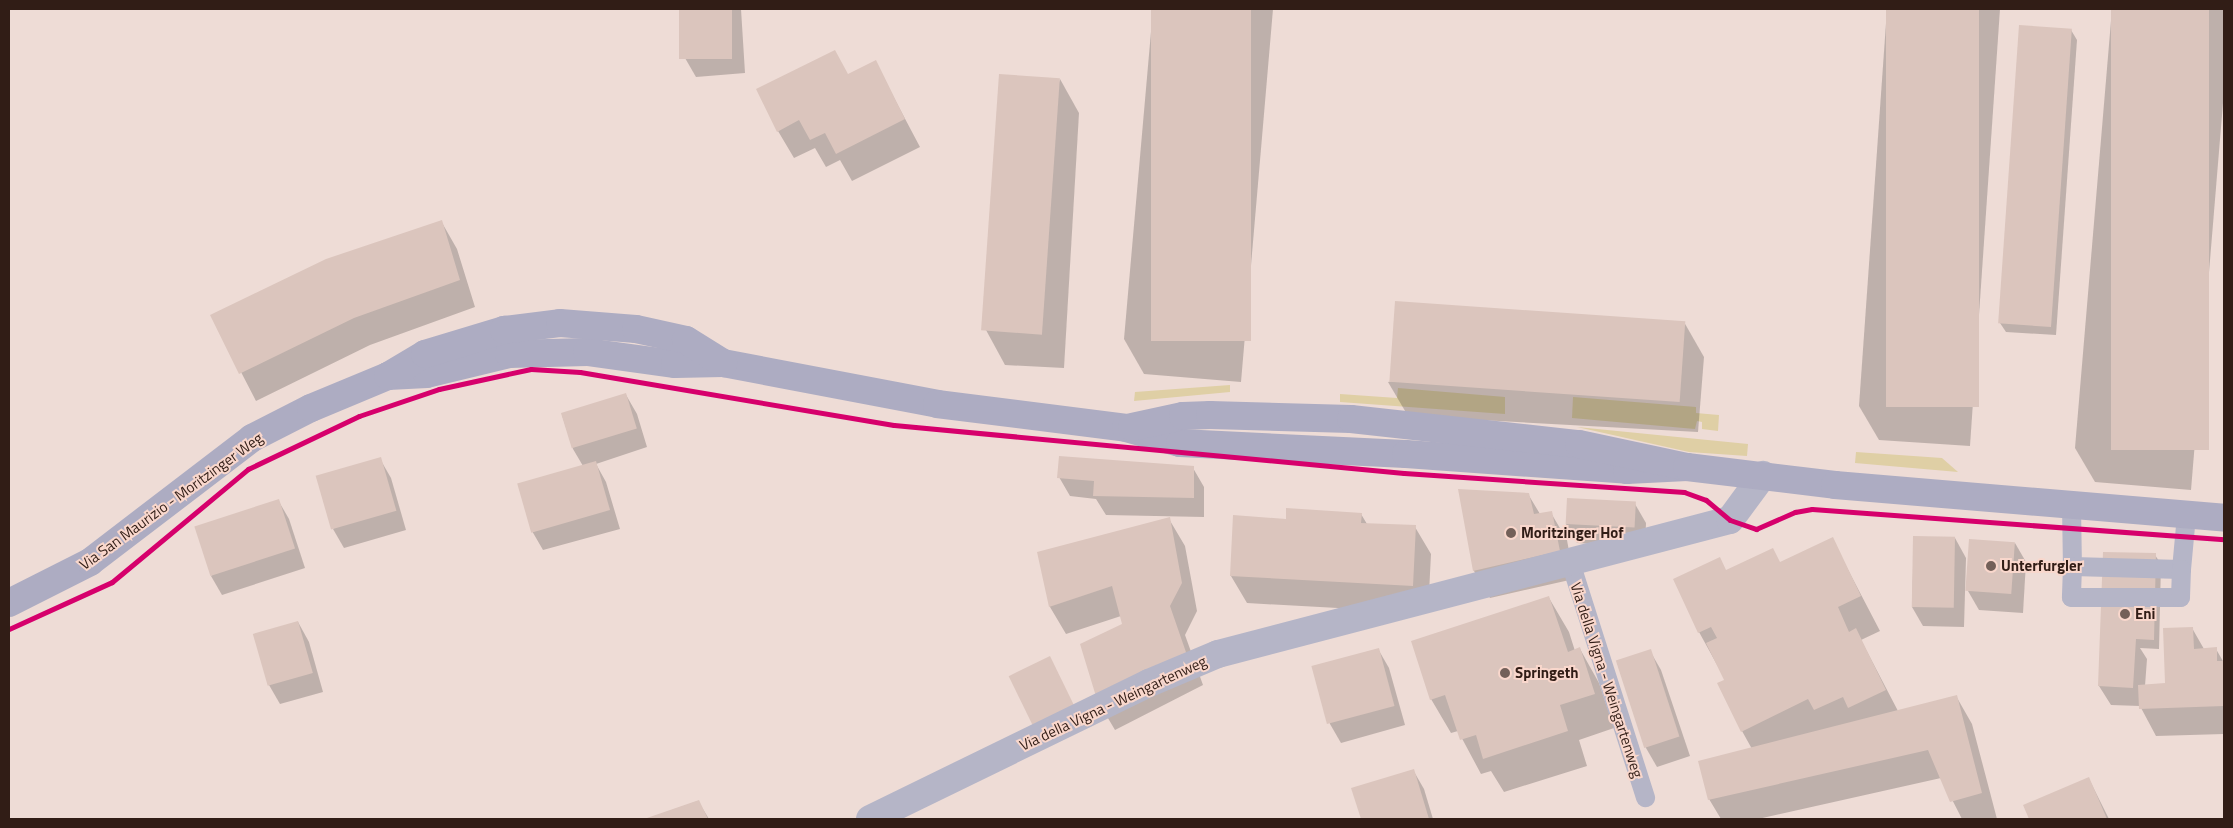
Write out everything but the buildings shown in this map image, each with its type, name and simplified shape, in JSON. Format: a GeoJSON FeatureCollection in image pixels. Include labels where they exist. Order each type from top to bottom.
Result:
{"type":"FeatureCollection","features":[{"type":"Feature","properties":{"kind":"main road","name":"Via San Maurizio - Moritzinger Weg"},"geometry":{"type":"LineString","coordinates":[[9,603],[90,562],[252,438],[311,408],[388,376],[425,354],[504,330],[560,323],[636,328],[686,340],[723,363],[937,404],[1126,428],[1183,416],[1351,419],[1578,444],[1687,467],[1835,485],[2224,518]]}},
{"type":"Feature","properties":{"kind":"street","name":"Via della Vigna - Weingartenweg"},"geometry":{"type":"LineString","coordinates":[[870,819],[1149,683],[1218,654],[1730,520],[1763,475]]}},
{"type":"Feature","properties":{"kind":"lane"},"geometry":{"type":"LineString","coordinates":[[2071,505],[2071,597],[2180,597],[2186,515]]}},
{"type":"Feature","properties":{"kind":"lane","name":"Via della Vigna - Weingartenweg"},"geometry":{"type":"LineString","coordinates":[[1570,562],[1645,797]]}},
{"type":"Feature","properties":{"kind":"lane"},"geometry":{"type":"LineString","coordinates":[[2072,566],[2181,569]]}},
{"type":"Feature","properties":{"kind":"shaded area"},"geometry":{"type":"Polygon","coordinates":[[[1230,385],[1230,392],[1134,401],[1135,392],[1230,385]]]}},
{"type":"Feature","properties":{"kind":"shaded area"},"geometry":{"type":"Polygon","coordinates":[[[1398,388],[1505,397],[1505,414],[1340,402],[1340,394],[1397,398],[1398,388]]]}},
{"type":"Feature","properties":{"kind":"shaded area"},"geometry":{"type":"Polygon","coordinates":[[[1573,397],[1696,407],[1696,413],[1719,415],[1718,431],[1702,429],[1702,422],[1697,421],[1695,429],[1572,418],[1573,397]]]}},
{"type":"Feature","properties":{"kind":"shaded area"},"geometry":{"type":"Polygon","coordinates":[[[1577,427],[1748,444],[1747,456],[1689,452],[1577,427]]]}},
{"type":"Feature","properties":{"kind":"shaded area"},"geometry":{"type":"Polygon","coordinates":[[[1856,452],[1942,458],[1958,472],[1855,463],[1856,452]]]}},
{"type":"Feature","properties":{"kind":"cycle path"},"geometry":{"type":"LineString","coordinates":[[9,629],[112,582],[248,469],[359,416],[439,389],[531,369],[580,372],[894,425],[1404,473],[1684,492],[1706,500],[1730,520],[1756,529],[1795,512],[1812,509],[2224,539]]}},
{"type":"Feature","properties":{"kind":"place","name":"Moritzinger Hof"},"geometry":{"type":"Point","coordinates":[1511,533]}},
{"type":"Feature","properties":{"kind":"place","name":"Unterfurgler"},"geometry":{"type":"Point","coordinates":[1991,566]}},
{"type":"Feature","properties":{"kind":"place","name":"Eni"},"geometry":{"type":"Point","coordinates":[2125,614]}},
{"type":"Feature","properties":{"kind":"place","name":"Springeth"},"geometry":{"type":"Point","coordinates":[1505,673]}}]}
